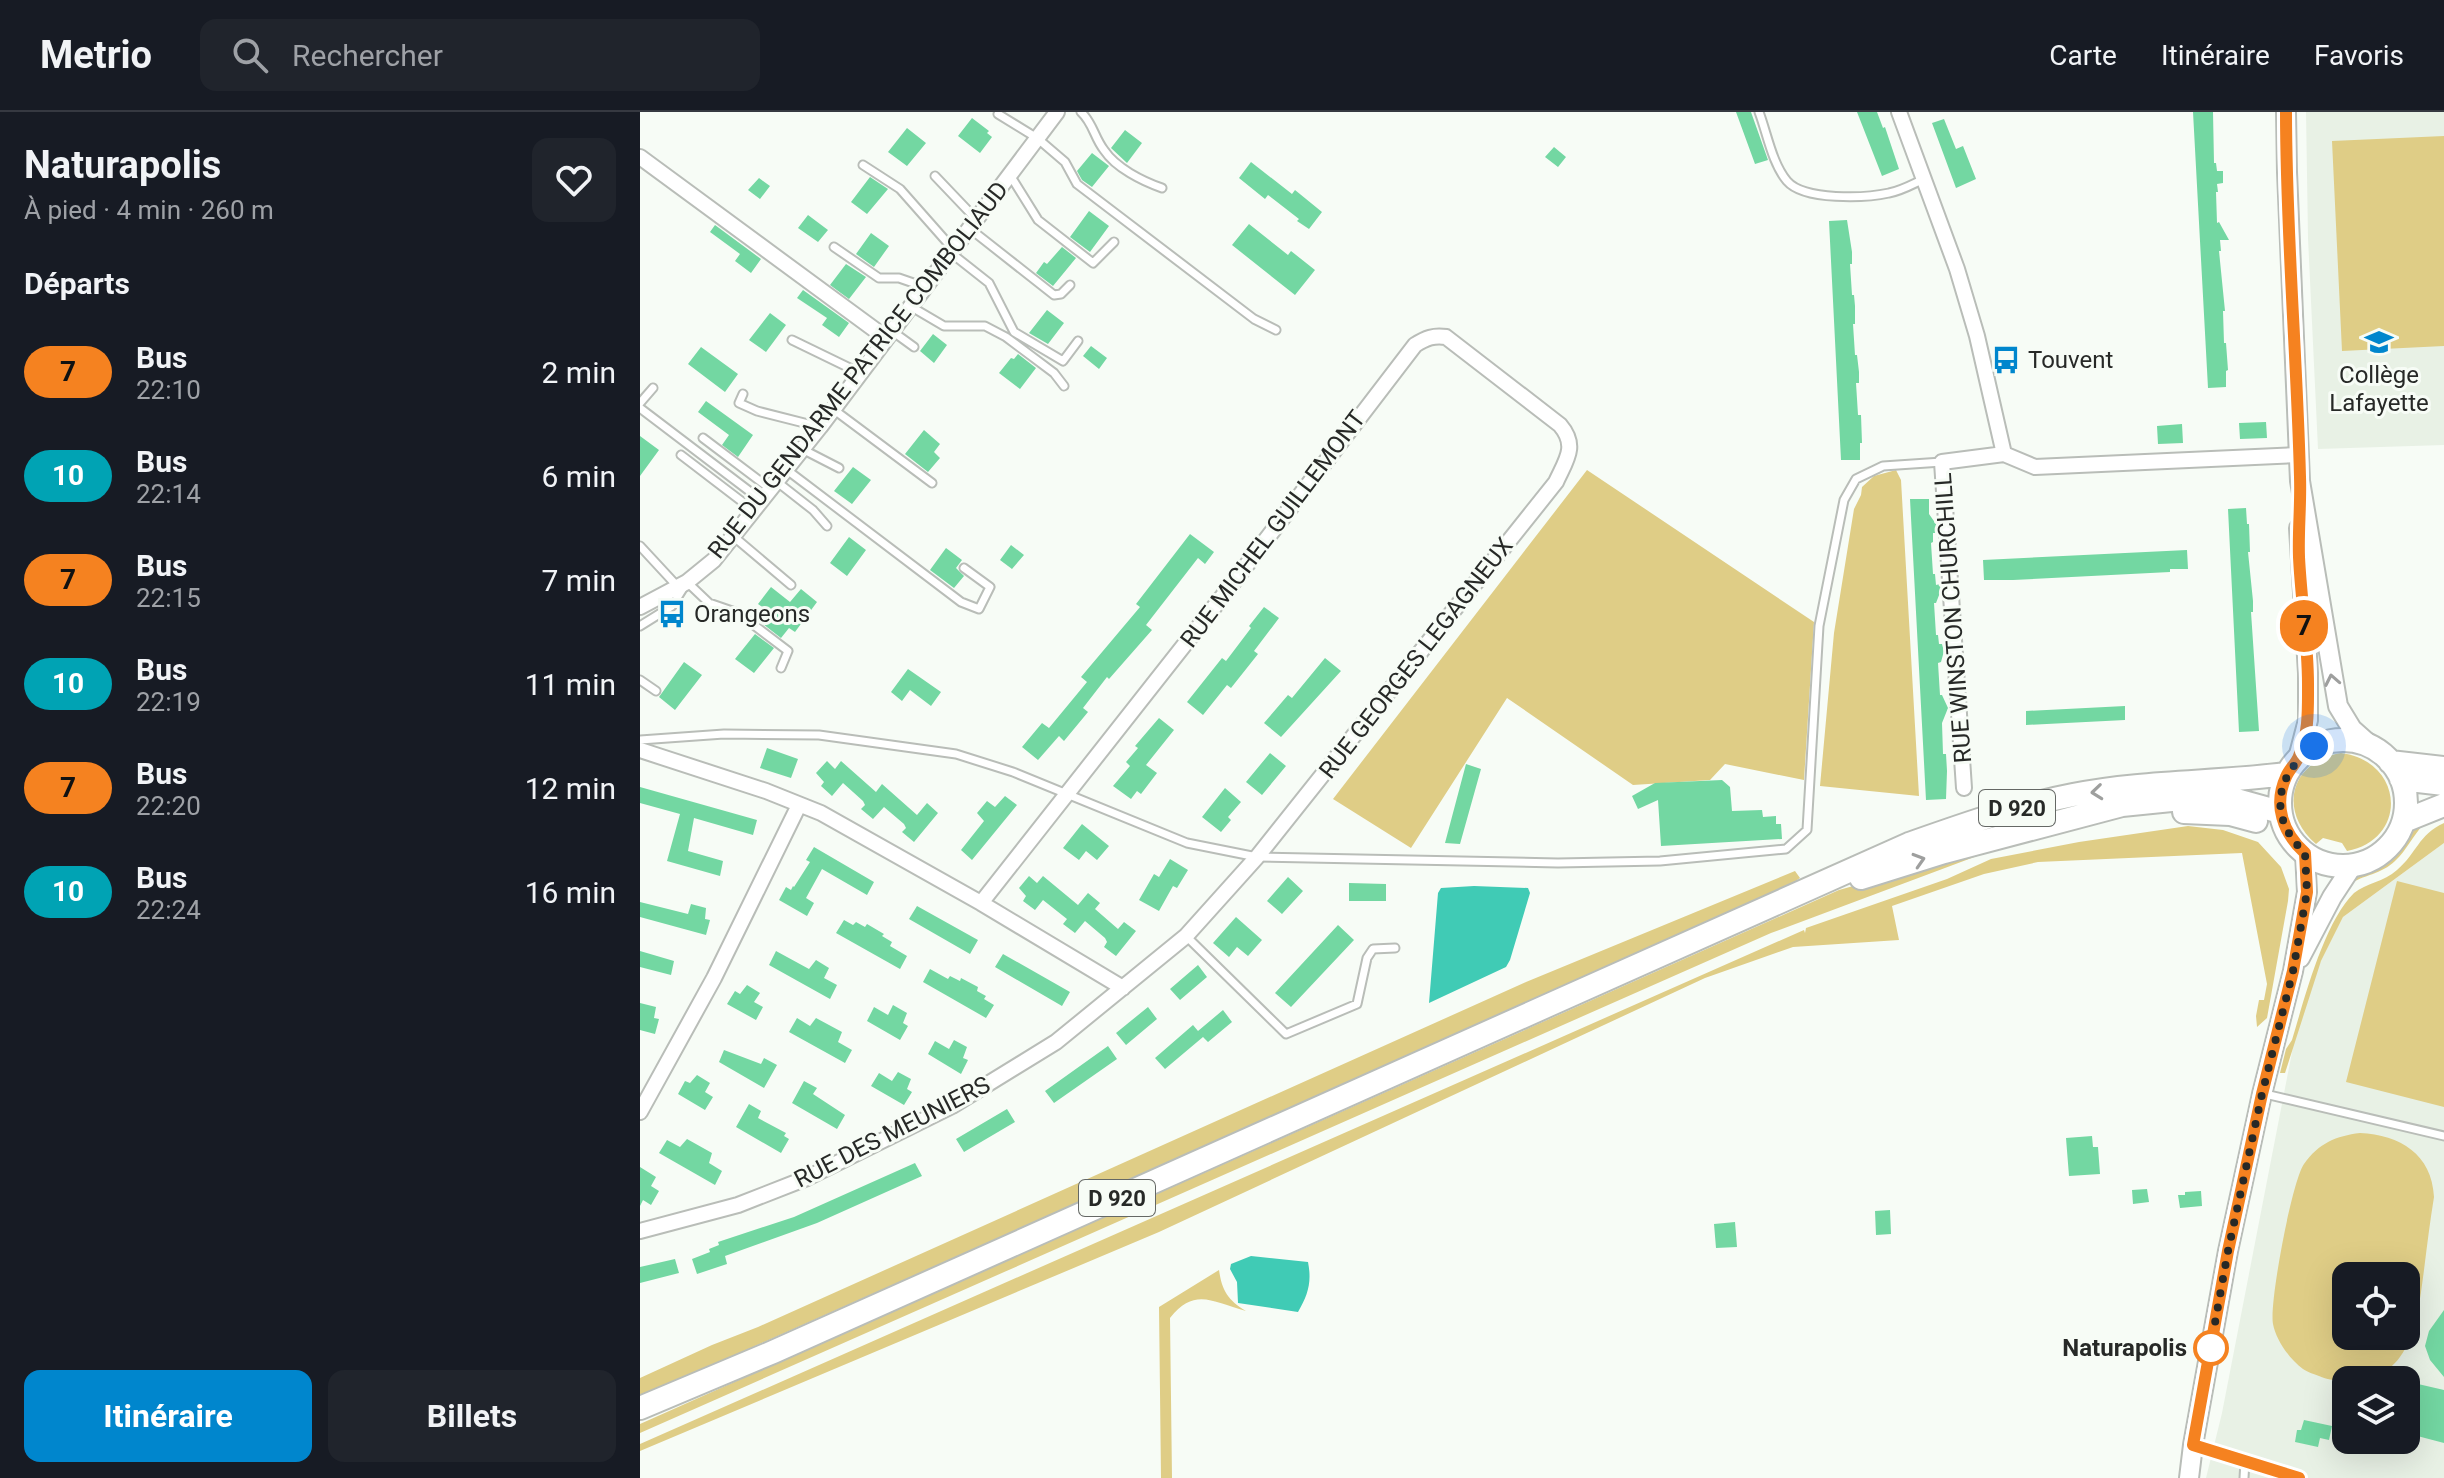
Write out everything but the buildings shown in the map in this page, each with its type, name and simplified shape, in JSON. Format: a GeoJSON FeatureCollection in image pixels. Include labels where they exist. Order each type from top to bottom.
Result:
{"type":"FeatureCollection","features":[{"type":"Feature","properties":{"kind":"main road"},"geometry":{"type":"LineString","coordinates":[[2286,112],[2300,481],[2299,554],[2308,673],[2308,720],[2280,793],[2283,821],[2294,843],[2305,853],[2328,864],[2353,865],[2370,860],[2384,850],[2396,837],[2404,821],[2406,804],[2396,770]]}},
{"type":"Feature","properties":{"kind":"main road"},"geometry":{"type":"LineString","coordinates":[[2300,481],[2338,706],[2352,729],[2396,770],[2444,784]]}},
{"type":"Feature","properties":{"kind":"main road"},"geometry":{"type":"LineString","coordinates":[[2292,766],[2314,746],[2333,740],[2352,740],[2370,745]]}},
{"type":"Feature","properties":{"kind":"main road","name":"D 920"},"geometry":{"type":"LineString","coordinates":[[640,1408],[773,1352],[1896,850],[1999,813],[2074,794],[2250,779],[2292,766]]}},
{"type":"Feature","properties":{"kind":"main road"},"geometry":{"type":"LineString","coordinates":[[2396,770],[2444,768]]}},
{"type":"Feature","properties":{"kind":"main road"},"geometry":{"type":"LineString","coordinates":[[2404,821],[2444,805]]}},
{"type":"Feature","properties":{"kind":"main road","name":"D 920"},"geometry":{"type":"LineString","coordinates":[[1765,910],[1944,852],[2028,830],[2161,813],[2203,812],[2283,821]]}},
{"type":"Feature","properties":{"kind":"main road"},"geometry":{"type":"LineString","coordinates":[[2189,1478],[2228,1251],[2293,971],[2307,892],[2305,853]]}},
{"type":"Feature","properties":{"kind":"main road"},"geometry":{"type":"LineString","coordinates":[[2293,971],[2332,897],[2353,865]]}},
{"type":"Feature","properties":{"kind":"street","name":"RUE DU GENDARME PATRICE COMBOLIAUD"},"geometry":{"type":"LineString","coordinates":[[640,607],[682,585],[714,560],[820,427],[1057,112]]}},
{"type":"Feature","properties":{"kind":"street"},"geometry":{"type":"LineString","coordinates":[[1899,112],[1957,269],[1977,336],[2004,454]]}},
{"type":"Feature","properties":{"kind":"street"},"geometry":{"type":"LineString","coordinates":[[640,157],[889,334]]}},
{"type":"Feature","properties":{"kind":"street","name":"RUE MICHEL GUILLEMONT"},"geometry":{"type":"LineString","coordinates":[[1066,794],[1415,345],[1426,338],[1446,337],[1503,380]]}},
{"type":"Feature","properties":{"kind":"street","name":"RUE GEORGES LEGAGNEUX"},"geometry":{"type":"LineString","coordinates":[[1186,936],[1257,857],[1556,482],[1571,451],[1567,433],[1503,380]]}},
{"type":"Feature","properties":{"kind":"street","name":"RUE WINSTON CHURCHILL"},"geometry":{"type":"LineString","coordinates":[[1964,788],[1942,462],[2004,454],[2035,467],[2299,455]]}},
{"type":"Feature","properties":{"kind":"street"},"geometry":{"type":"LineString","coordinates":[[640,750],[766,791],[821,813],[1123,988]]}},
{"type":"Feature","properties":{"kind":"street"},"geometry":{"type":"LineString","coordinates":[[981,903],[1066,794]]}},
{"type":"Feature","properties":{"kind":"street"},"geometry":{"type":"LineString","coordinates":[[640,1112],[714,978],[799,805]]}},
{"type":"Feature","properties":{"kind":"street","name":"RUE DES MEUNIERS"},"geometry":{"type":"LineString","coordinates":[[640,1231],[738,1205],[807,1178],[952,1106],[1056,1042],[1186,936]]}},
{"type":"Feature","properties":{"kind":"lane"},"geometry":{"type":"LineString","coordinates":[[1081,112],[1089,119],[1104,151],[1139,180],[1162,188]]}},
{"type":"Feature","properties":{"kind":"lane"},"geometry":{"type":"LineString","coordinates":[[1759,112],[1779,166],[1789,183],[1810,193],[1839,197],[1890,193],[1925,179]]}},
{"type":"Feature","properties":{"kind":"lane"},"geometry":{"type":"LineString","coordinates":[[998,114],[1037,138],[1065,162],[1077,184],[1254,319],[1276,330]]}},
{"type":"Feature","properties":{"kind":"lane"},"geometry":{"type":"LineString","coordinates":[[863,165],[900,189],[952,251],[989,283],[1014,332],[1063,361],[1078,341]]}},
{"type":"Feature","properties":{"kind":"lane"},"geometry":{"type":"LineString","coordinates":[[1010,175],[1038,220],[1093,263],[1114,242]]}},
{"type":"Feature","properties":{"kind":"lane"},"geometry":{"type":"LineString","coordinates":[[935,176],[973,223],[1054,295],[1061,294],[1070,285]]}},
{"type":"Feature","properties":{"kind":"lane"},"geometry":{"type":"LineString","coordinates":[[834,247],[879,278],[899,278],[925,287]]}},
{"type":"Feature","properties":{"kind":"lane"},"geometry":{"type":"LineString","coordinates":[[910,306],[944,326],[985,326],[1054,373],[1064,386]]}},
{"type":"Feature","properties":{"kind":"lane"},"geometry":{"type":"LineString","coordinates":[[889,334],[914,347]]}},
{"type":"Feature","properties":{"kind":"lane"},"geometry":{"type":"LineString","coordinates":[[792,340],[860,373]]}},
{"type":"Feature","properties":{"kind":"lane"},"geometry":{"type":"LineString","coordinates":[[653,388],[640,405],[769,489],[961,602],[979,609],[990,587],[964,568]]}},
{"type":"Feature","properties":{"kind":"lane"},"geometry":{"type":"LineString","coordinates":[[743,394],[739,403],[748,407],[820,427]]}},
{"type":"Feature","properties":{"kind":"lane"},"geometry":{"type":"LineString","coordinates":[[833,409],[932,483]]}},
{"type":"Feature","properties":{"kind":"lane"},"geometry":{"type":"LineString","coordinates":[[703,438],[769,489]]}},
{"type":"Feature","properties":{"kind":"lane"},"geometry":{"type":"LineString","coordinates":[[802,449],[839,468]]}},
{"type":"Feature","properties":{"kind":"lane"},"geometry":{"type":"LineString","coordinates":[[681,455],[769,489],[813,510],[827,526]]}},
{"type":"Feature","properties":{"kind":"lane"},"geometry":{"type":"LineString","coordinates":[[640,740],[724,734],[819,735],[956,754],[1013,772],[1187,843],[1257,857],[1558,863],[1660,861],[1786,849],[1807,830],[1819,626],[1844,500],[1856,479],[1883,466],[1942,462]]}},
{"type":"Feature","properties":{"kind":"lane"},"geometry":{"type":"LineString","coordinates":[[733,536],[791,585]]}},
{"type":"Feature","properties":{"kind":"lane"},"geometry":{"type":"LineString","coordinates":[[640,546],[682,585],[709,603],[738,613],[788,651],[781,668]]}},
{"type":"Feature","properties":{"kind":"lane"},"geometry":{"type":"LineString","coordinates":[[640,626],[672,606],[682,585]]}},
{"type":"Feature","properties":{"kind":"lane"},"geometry":{"type":"LineString","coordinates":[[640,680],[656,691]]}},
{"type":"Feature","properties":{"kind":"lane"},"geometry":{"type":"LineString","coordinates":[[1186,936],[1286,1034],[1357,1004],[1367,958],[1373,949],[1395,948]]}},
{"type":"Feature","properties":{"kind":"lane"},"geometry":{"type":"LineString","coordinates":[[2262,1094],[2444,1136]]}},
{"type":"Feature","properties":{"kind":"lane"},"geometry":{"type":"LineString","coordinates":[[2193,1445],[2298,1478]]}},
{"type":"Feature","properties":{"kind":"lane"},"geometry":{"type":"LineString","coordinates":[[2244,1478],[2245,1461]]}},
{"type":"Feature","properties":{"kind":"shaded area","name":"Collège Lafayette"},"geometry":{"type":"Polygon","coordinates":[[[2306,112],[2444,112],[2444,445],[2318,449],[2308,238],[2306,112]]]}},
{"type":"Feature","properties":{"kind":"shaded area"},"geometry":{"type":"Polygon","coordinates":[[[2444,136],[2444,346],[2342,351],[2332,141],[2444,136]]]}},
{"type":"Feature","properties":{"kind":"shaded area"},"geometry":{"type":"Polygon","coordinates":[[[1587,470],[1814,622],[1804,780],[1725,764],[1710,780],[1633,785],[1507,698],[1411,848],[1333,799],[1587,470]]]}},
{"type":"Feature","properties":{"kind":"shaded area"},"geometry":{"type":"Polygon","coordinates":[[[1896,470],[1901,480],[1919,796],[1820,786],[1834,633],[1854,509],[1862,487],[1874,476],[1896,470]]]}},
{"type":"Feature","properties":{"kind":"shaded area"},"geometry":{"type":"Polygon","coordinates":[[[2341,753],[2362,759],[2377,770],[2387,784],[2391,800],[2389,817],[2381,832],[2367,844],[2347,851],[2342,843],[2323,838],[2316,844],[2296,817],[2294,802],[2295,789],[2301,776],[2324,758],[2341,753]]]}},
{"type":"Feature","properties":{"kind":"shaded area"},"geometry":{"type":"Polygon","coordinates":[[[2422,821],[2424,824],[2395,861],[2348,885],[2355,878],[2388,861],[2422,821]]]}},
{"type":"Feature","properties":{"kind":"shaded area"},"geometry":{"type":"Polygon","coordinates":[[[2444,823],[2444,843],[2343,917],[2321,961],[2285,1073],[2280,1073],[2316,962],[2343,906],[2354,893],[2397,870],[2428,833],[2444,823]]]}},
{"type":"Feature","properties":{"kind":"shaded area"},"geometry":{"type":"Polygon","coordinates":[[[2188,826],[2223,830],[2258,842],[2281,867],[2289,889],[2267,1018],[2257,1027],[2259,1000],[2264,1000],[2267,984],[2242,853],[2038,862],[1984,874],[1892,906],[1899,940],[1793,947],[1705,978],[1159,1232],[640,1451],[640,1444],[1804,930],[1805,933],[1806,928],[1947,879],[1991,859],[2188,826]]]}},
{"type":"Feature","properties":{"kind":"shaded area"},"geometry":{"type":"Polygon","coordinates":[[[2444,843],[2444,1478],[2206,1478],[2222,1413],[2293,1047],[2314,975],[2343,917],[2444,843]]]}},
{"type":"Feature","properties":{"kind":"shaded area"},"geometry":{"type":"Polygon","coordinates":[[[1985,849],[1977,856],[1771,933],[640,1433],[640,1424],[1839,890],[1985,849]]]}},
{"type":"Feature","properties":{"kind":"shaded area"},"geometry":{"type":"Polygon","coordinates":[[[1795,871],[1800,878],[1781,891],[640,1397],[640,1378],[712,1345],[1526,982],[1795,871]]]}},
{"type":"Feature","properties":{"kind":"shaded area"},"geometry":{"type":"Polygon","coordinates":[[[2397,881],[2444,893],[2444,1107],[2346,1082],[2397,881]]]}},
{"type":"Feature","properties":{"kind":"shaded area"},"geometry":{"type":"Polygon","coordinates":[[[1441,888],[1528,888],[1530,893],[1510,960],[1506,967],[1429,1003],[1438,893],[1441,888]]]}},
{"type":"Feature","properties":{"kind":"shaded area"},"geometry":{"type":"Polygon","coordinates":[[[2360,1133],[2400,1143],[2420,1158],[2427,1169],[2434,1197],[2420,1299],[2420,1262],[2332,1262],[2332,1350],[2404,1350],[2392,1366],[2332,1366],[2332,1379],[2309,1372],[2293,1360],[2277,1337],[2273,1312],[2282,1242],[2299,1175],[2310,1157],[2336,1139],[2360,1133]]]}},
{"type":"Feature","properties":{"kind":"shaded area"},"geometry":{"type":"Polygon","coordinates":[[[1251,1256],[1308,1262],[1308,1288],[1298,1312],[1238,1303],[1237,1282],[1230,1269],[1231,1264],[1251,1256]]]}},
{"type":"Feature","properties":{"kind":"shaded area"},"geometry":{"type":"Polygon","coordinates":[[[1219,1270],[1227,1294],[1246,1311],[1214,1301],[1196,1300],[1179,1308],[1170,1318],[1172,1478],[1161,1478],[1159,1307],[1219,1270]]]}},
{"type":"Feature","properties":{"kind":"bus line","name":"7"},"geometry":{"type":"LineString","coordinates":[[2286,112],[2300,481],[2299,554],[2308,673],[2308,720],[2298,758],[2286,774],[2280,793],[2280,812],[2286,830],[2305,853],[2307,892],[2293,971],[2228,1251],[2193,1445],[2299,1478]]}},
{"type":"Feature","properties":{"kind":"place","name":"Collège Lafayette"},"geometry":{"type":"Point","coordinates":[2379,342]}},
{"type":"Feature","properties":{"kind":"place","name":"Touvent"},"geometry":{"type":"Point","coordinates":[2006,360]}},
{"type":"Feature","properties":{"kind":"place","name":"Orangeons"},"geometry":{"type":"Point","coordinates":[672,614]}},
{"type":"Feature","properties":{"kind":"place","name":"Naturapolis"},"geometry":{"type":"Point","coordinates":[2211,1348]}},
{"type":"Feature","properties":{"kind":"route"},"geometry":{"type":"LineString","coordinates":[[2211,1348],[2209,1356],[2228,1251],[2293,971],[2307,892],[2305,853],[2286,830],[2280,812],[2280,793],[2286,774],[2298,758],[2314,746]]}}]}
